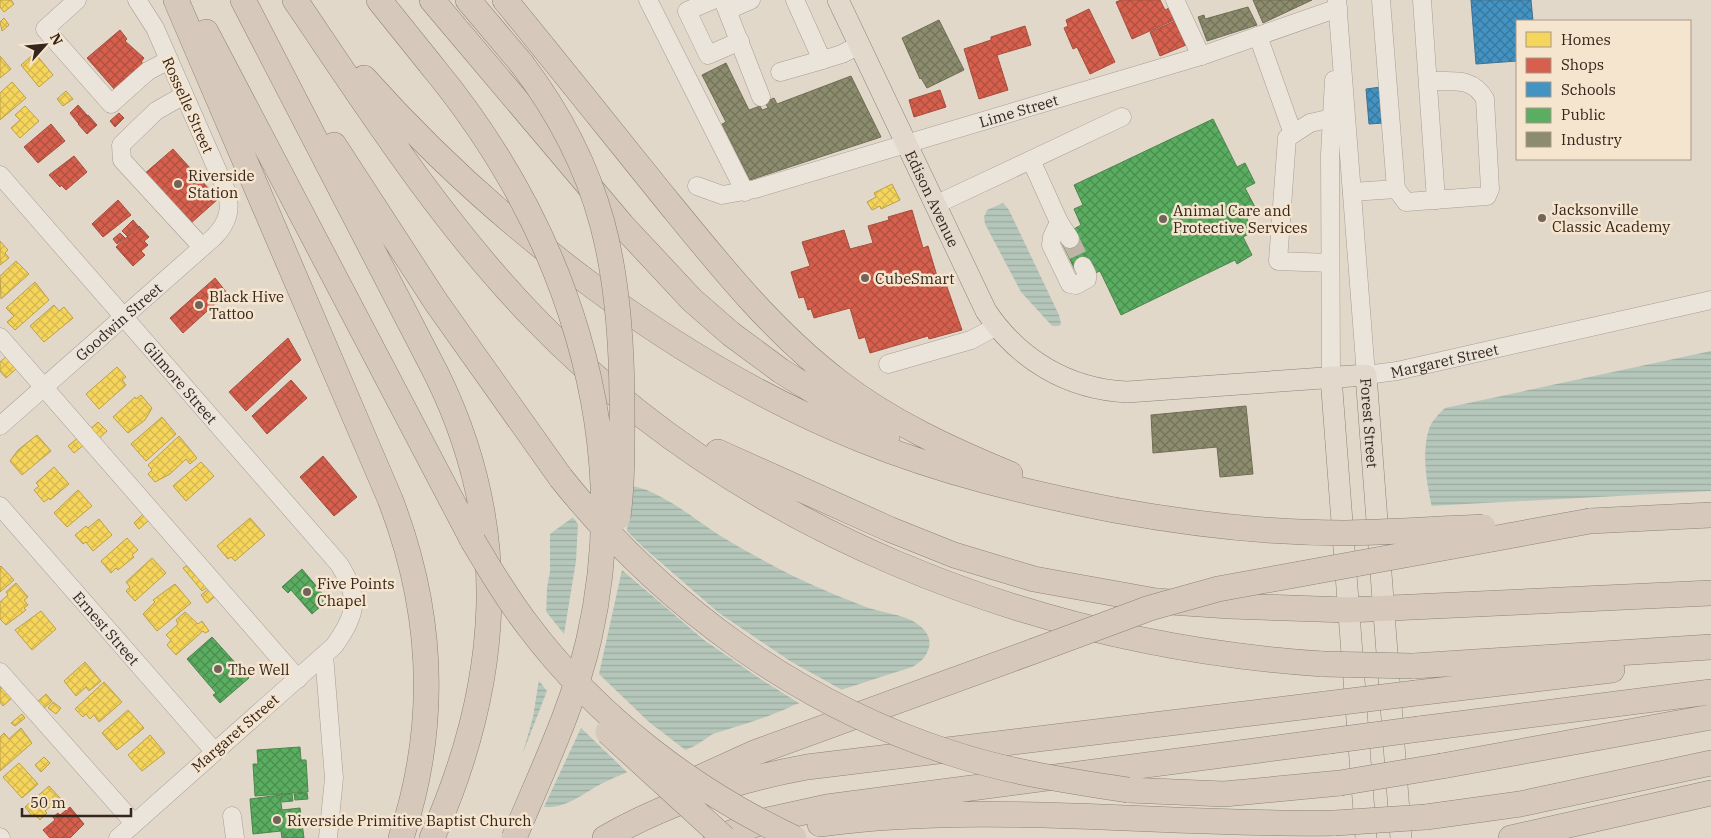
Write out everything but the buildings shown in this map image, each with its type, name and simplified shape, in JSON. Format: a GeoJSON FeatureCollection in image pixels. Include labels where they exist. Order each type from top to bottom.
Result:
{"type":"FeatureCollection","features":[{"type":"Feature","properties":{"kind":"highway"},"geometry":{"type":"LineString","coordinates":[[176,0],[390,499],[410,557],[424,625],[428,704],[418,783],[401,838]]}},
{"type":"Feature","properties":{"kind":"highway"},"geometry":{"type":"LineString","coordinates":[[189,0],[472,541],[525,630],[569,691],[619,744],[724,838]]}},
{"type":"Feature","properties":{"kind":"highway"},"geometry":{"type":"LineString","coordinates":[[244,0],[313,112],[436,302],[561,478],[599,524],[632,558],[693,612],[735,644],[789,679],[852,713],[950,753],[1005,768],[1061,780],[1128,790],[1200,795],[1244,794],[1306,788],[1442,766],[1711,717]]}},
{"type":"Feature","properties":{"kind":"highway"},"geometry":{"type":"LineString","coordinates":[[244,0],[449,399],[468,448],[481,500],[490,581],[485,658],[475,710],[461,761],[432,838]]}},
{"type":"Feature","properties":{"kind":"highway"},"geometry":{"type":"LineString","coordinates":[[297,0],[390,138],[471,247],[536,320],[604,384],[672,438],[760,494],[850,542],[952,585],[1043,615],[1136,639],[1232,655],[1323,664],[1414,666],[1711,647]]}},
{"type":"Feature","properties":{"kind":"highway"},"geometry":{"type":"LineString","coordinates":[[297,0],[374,90],[438,154],[510,220],[587,281],[688,350],[794,410],[865,441],[963,474],[1034,494],[1114,510],[1216,525],[1318,532],[1396,531],[1711,515]]}},
{"type":"Feature","properties":{"kind":"highway"},"geometry":{"type":"LineString","coordinates":[[379,0],[475,121],[504,164],[529,210],[561,281],[585,356],[599,434],[604,486],[601,564],[588,641]]}},
{"type":"Feature","properties":{"kind":"highway"},"geometry":{"type":"LineString","coordinates":[[432,0],[627,232],[692,300],[760,356],[802,386],[892,439],[963,474]]}},
{"type":"Feature","properties":{"kind":"highway"},"geometry":{"type":"LineString","coordinates":[[468,0],[522,64],[552,108],[585,173],[608,243],[618,300],[622,352],[620,494],[610,564],[565,715],[514,838]]}},
{"type":"Feature","properties":{"kind":"highway"},"geometry":{"type":"LineString","coordinates":[[505,0],[743,293],[778,331],[816,364],[876,407],[960,452],[1038,486],[1114,510]]}},
{"type":"Feature","properties":{"kind":"highway"},"geometry":{"type":"LineString","coordinates":[[604,384],[666,425],[734,460],[906,536],[983,565],[1034,579],[1156,601],[1239,607],[1348,610],[1711,593]]}},
{"type":"Feature","properties":{"kind":"highway"},"geometry":{"type":"LineString","coordinates":[[600,838],[659,798],[718,768],[1150,608],[1218,589],[1590,521]]}},
{"type":"Feature","properties":{"kind":"highway"},"geometry":{"type":"LineString","coordinates":[[472,541],[529,627],[597,702],[639,739],[702,786],[745,813],[794,838]]}},
{"type":"Feature","properties":{"kind":"highway"},"geometry":{"type":"LineString","coordinates":[[605,838],[662,810],[707,792],[760,776],[807,767],[1711,658]]}},
{"type":"Feature","properties":{"kind":"highway"},"geometry":{"type":"LineString","coordinates":[[716,838],[784,816],[844,804],[1711,692]]}},
{"type":"Feature","properties":{"kind":"highway"},"geometry":{"type":"LineString","coordinates":[[744,838],[835,822],[973,814],[1038,814],[1252,823],[1335,823],[1426,817],[1520,804],[1711,763]]}},
{"type":"Feature","properties":{"kind":"highway"},"geometry":{"type":"LineString","coordinates":[[1511,838],[1711,793]]}},
{"type":"Feature","properties":{"kind":"main road","name":"Edison Avenue"},"geometry":{"type":"LineString","coordinates":[[838,0],[982,303],[997,326],[1024,354],[1056,375]]}},
{"type":"Feature","properties":{"kind":"main road","name":"Margaret Street"},"geometry":{"type":"LineString","coordinates":[[1056,375],[1089,388],[1127,392],[1366,375]]}},
{"type":"Feature","properties":{"kind":"main road","name":"Forest Street"},"geometry":{"type":"LineString","coordinates":[[1366,375],[1401,838]]}},
{"type":"Feature","properties":{"kind":"main road"},"geometry":{"type":"LineString","coordinates":[[1331,377],[1366,838]]}},
{"type":"Feature","properties":{"kind":"street"},"geometry":{"type":"LineString","coordinates":[[77,0],[44,29],[111,104],[148,71],[168,60]]}},
{"type":"Feature","properties":{"kind":"street","name":"Rosselle Street"},"geometry":{"type":"LineString","coordinates":[[137,0],[152,22],[226,190],[229,213]]}},
{"type":"Feature","properties":{"kind":"street"},"geometry":{"type":"LineString","coordinates":[[648,0],[745,192]]}},
{"type":"Feature","properties":{"kind":"street"},"geometry":{"type":"LineString","coordinates":[[713,0],[687,11],[708,55],[740,41]]}},
{"type":"Feature","properties":{"kind":"street"},"geometry":{"type":"LineString","coordinates":[[751,0],[726,5],[761,97]]}},
{"type":"Feature","properties":{"kind":"street"},"geometry":{"type":"LineString","coordinates":[[795,0],[822,60]]}},
{"type":"Feature","properties":{"kind":"street"},"geometry":{"type":"LineString","coordinates":[[1174,0],[1202,56]]}},
{"type":"Feature","properties":{"kind":"street"},"geometry":{"type":"LineString","coordinates":[[1381,0],[1396,189],[1406,202],[1487,196],[1490,188],[1485,99],[1480,89],[1469,82],[1428,81]]}},
{"type":"Feature","properties":{"kind":"street"},"geometry":{"type":"LineString","coordinates":[[1422,0],[1436,200]]}},
{"type":"Feature","properties":{"kind":"street"},"geometry":{"type":"LineString","coordinates":[[1331,377],[1332,118],[1337,4]]}},
{"type":"Feature","properties":{"kind":"street","name":"Lime Street"},"geometry":{"type":"LineString","coordinates":[[697,186],[722,195],[745,192],[1202,56],[1337,4]]}},
{"type":"Feature","properties":{"kind":"street","name":"Forest Street"},"geometry":{"type":"LineString","coordinates":[[1337,4],[1366,375]]}},
{"type":"Feature","properties":{"kind":"street"},"geometry":{"type":"LineString","coordinates":[[1258,36],[1293,134]]}},
{"type":"Feature","properties":{"kind":"street"},"geometry":{"type":"LineString","coordinates":[[780,72],[842,54],[859,45]]}},
{"type":"Feature","properties":{"kind":"street"},"geometry":{"type":"LineString","coordinates":[[184,96],[156,111],[121,145],[122,160],[202,247]]}},
{"type":"Feature","properties":{"kind":"street"},"geometry":{"type":"LineString","coordinates":[[935,205],[1122,117]]}},
{"type":"Feature","properties":{"kind":"street"},"geometry":{"type":"LineString","coordinates":[[1330,263],[1278,261],[1287,138],[1310,122],[1332,118]]}},
{"type":"Feature","properties":{"kind":"street"},"geometry":{"type":"LineString","coordinates":[[1031,160],[1059,222],[1070,239]]}},
{"type":"Feature","properties":{"kind":"street","name":"Gilmore Street"},"geometry":{"type":"LineString","coordinates":[[0,175],[340,564],[354,595]]}},
{"type":"Feature","properties":{"kind":"street"},"geometry":{"type":"LineString","coordinates":[[1352,192],[1396,189]]}},
{"type":"Feature","properties":{"kind":"street","name":"Goodwin Street"},"geometry":{"type":"LineString","coordinates":[[0,426],[202,247],[222,228],[229,213]]}},
{"type":"Feature","properties":{"kind":"street"},"geometry":{"type":"LineString","coordinates":[[1059,222],[1052,236],[1051,245],[1070,284],[1087,280],[1087,274],[1083,266]]}},
{"type":"Feature","properties":{"kind":"street","name":"Margaret Street"},"geometry":{"type":"LineString","coordinates":[[1366,375],[1397,371],[1711,300]]}},
{"type":"Feature","properties":{"kind":"street"},"geometry":{"type":"LineString","coordinates":[[888,364],[971,340],[997,326]]}},
{"type":"Feature","properties":{"kind":"street"},"geometry":{"type":"LineString","coordinates":[[0,338],[298,679]]}},
{"type":"Feature","properties":{"kind":"street","name":"Ernest Street"},"geometry":{"type":"LineString","coordinates":[[0,506],[214,751]]}},
{"type":"Feature","properties":{"kind":"street","name":"Margaret Street"},"geometry":{"type":"LineString","coordinates":[[118,838],[334,646],[348,627],[353,612],[354,595]]}},
{"type":"Feature","properties":{"kind":"street"},"geometry":{"type":"LineString","coordinates":[[324,655],[334,778],[328,838]]}},
{"type":"Feature","properties":{"kind":"street"},"geometry":{"type":"LineString","coordinates":[[0,672],[134,823]]}},
{"type":"Feature","properties":{"kind":"street"},"geometry":{"type":"LineString","coordinates":[[232,816],[235,838]]}},
{"type":"Feature","properties":{"kind":"shaded area"},"geometry":{"type":"Polygon","coordinates":[[[1003,203],[1009,210],[1059,315],[1061,324],[1059,326],[1052,326],[1021,292],[985,224],[984,217],[987,210],[1003,203]]]}},
{"type":"Feature","properties":{"kind":"shaded area"},"geometry":{"type":"Polygon","coordinates":[[[1711,351],[1711,516],[1432,508],[1428,489],[1425,449],[1429,429],[1436,417],[1445,408],[1711,351]]]}},
{"type":"Feature","properties":{"kind":"shaded area"},"geometry":{"type":"Polygon","coordinates":[[[626,485],[650,491],[662,497],[719,535],[806,582],[866,607],[913,621],[928,636],[928,652],[921,661],[912,667],[794,705],[766,717],[714,734],[693,747],[615,777],[568,803],[543,807],[521,760],[533,717],[540,673],[550,571],[550,534],[576,515],[626,485]]]}},
{"type":"Feature","properties":{"kind":"pier"},"geometry":{"type":"Polygon","coordinates":[[[631,483],[627,531],[643,547],[719,613],[790,661],[844,691],[802,705],[704,640],[622,570],[599,674],[649,722],[688,752],[630,775],[581,728],[543,809],[534,806],[522,790],[518,770],[547,691],[536,677],[544,609],[564,634],[576,561],[578,524],[571,515],[587,499],[631,483]]]}},
{"type":"Feature","properties":{"kind":"pier"},"geometry":{"type":"Polygon","coordinates":[[[1711,491],[1711,518],[1468,534],[1439,522],[1429,506],[1711,491]]]}},
{"type":"Feature","properties":{"kind":"tunnel"},"geometry":{"type":"LineString","coordinates":[[1070,239],[1083,266]]}},
{"type":"Feature","properties":{"kind":"place","name":"Riverside Station"},"geometry":{"type":"Point","coordinates":[178,184]}},
{"type":"Feature","properties":{"kind":"place","name":"Jacksonville Classic Academy"},"geometry":{"type":"Point","coordinates":[1542,218]}},
{"type":"Feature","properties":{"kind":"place","name":"Animal Care and Protective Services"},"geometry":{"type":"Point","coordinates":[1163,219]}},
{"type":"Feature","properties":{"kind":"place","name":"CubeSmart"},"geometry":{"type":"Point","coordinates":[865,278]}},
{"type":"Feature","properties":{"kind":"place","name":"Black Hive Tattoo"},"geometry":{"type":"Point","coordinates":[199,305]}},
{"type":"Feature","properties":{"kind":"place","name":"Five Points Chapel"},"geometry":{"type":"Point","coordinates":[307,592]}},
{"type":"Feature","properties":{"kind":"place","name":"The Well"},"geometry":{"type":"Point","coordinates":[218,669]}},
{"type":"Feature","properties":{"kind":"place","name":"Riverside Primitive Baptist Church"},"geometry":{"type":"Point","coordinates":[277,820]}}]}
